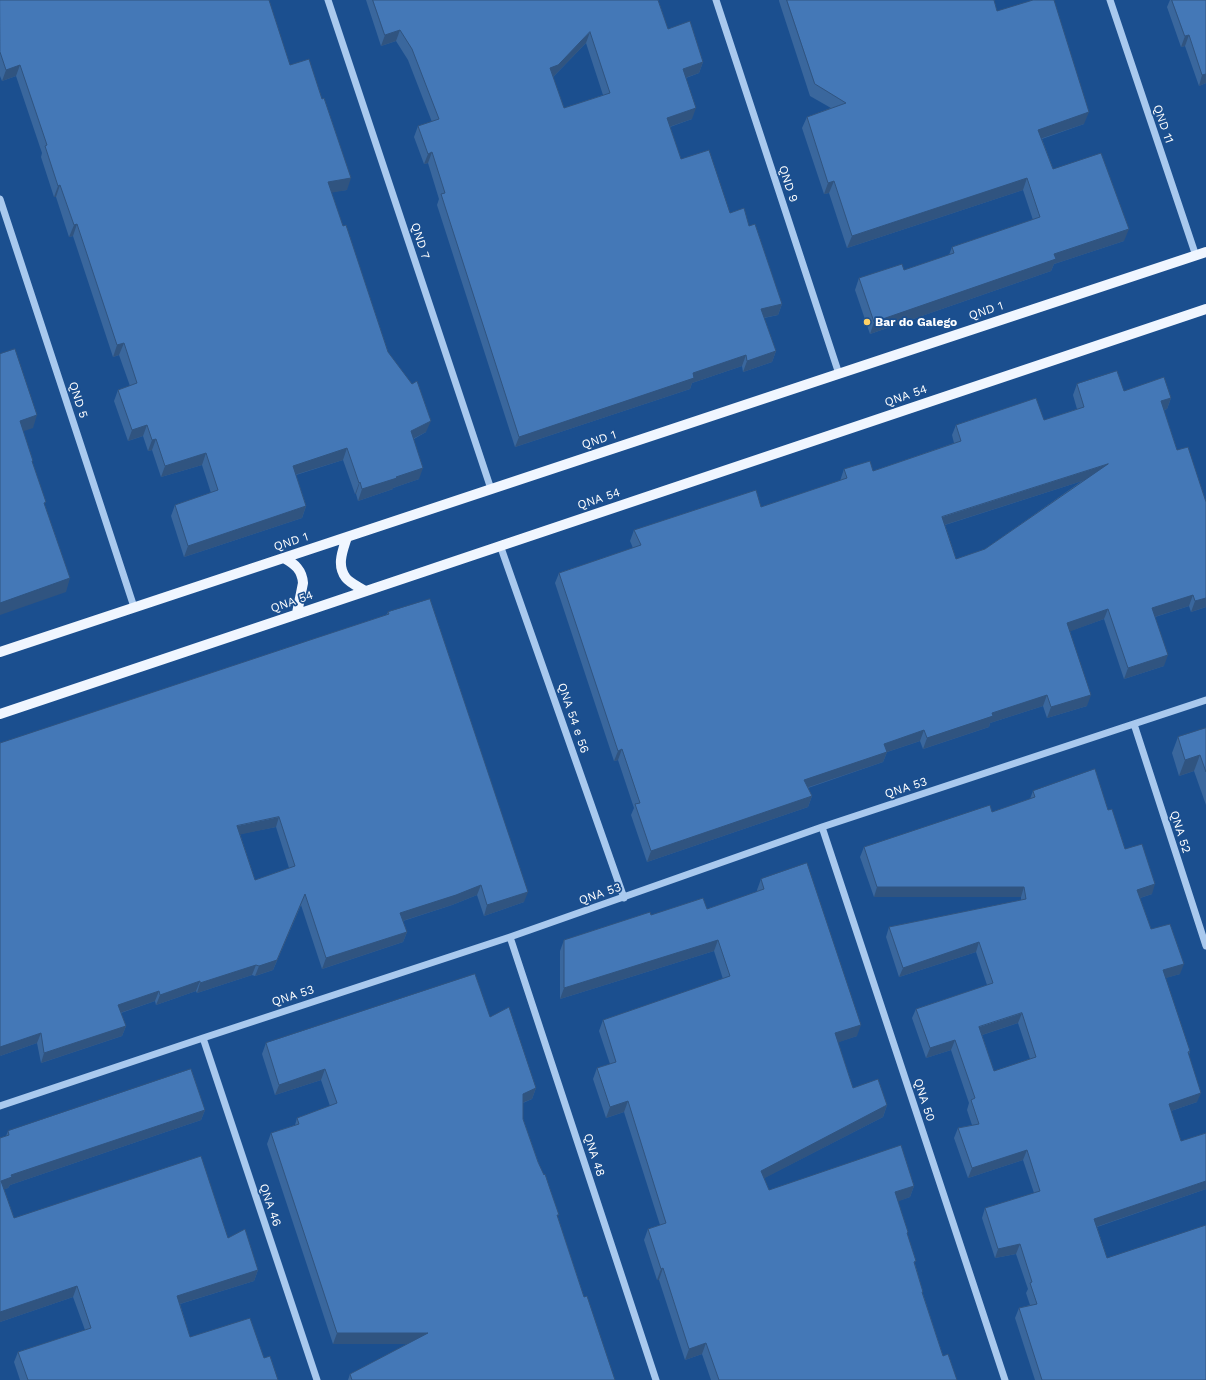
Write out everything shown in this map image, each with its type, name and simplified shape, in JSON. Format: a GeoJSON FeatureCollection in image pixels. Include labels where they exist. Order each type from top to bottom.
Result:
{"type":"FeatureCollection","features":[{"type":"Feature","properties":{"kind":"main road","name":"QND 1"},"geometry":{"type":"LineString","coordinates":[[0,652],[1206,252]]}},
{"type":"Feature","properties":{"kind":"main road","name":"QNA 54"},"geometry":{"type":"LineString","coordinates":[[0,714],[1206,308]]}},
{"type":"Feature","properties":{"kind":"main road"},"geometry":{"type":"LineString","coordinates":[[347,537],[341,553],[344,575],[349,581],[365,591]]}},
{"type":"Feature","properties":{"kind":"main road"},"geometry":{"type":"LineString","coordinates":[[284,558],[298,568],[303,580],[297,614]]}},
{"type":"Feature","properties":{"kind":"street","name":"QND 7"},"geometry":{"type":"LineString","coordinates":[[328,0],[491,489]]}},
{"type":"Feature","properties":{"kind":"street","name":"QND 9"},"geometry":{"type":"LineString","coordinates":[[716,0],[839,374]]}},
{"type":"Feature","properties":{"kind":"street","name":"QND 11"},"geometry":{"type":"LineString","coordinates":[[1110,0],[1196,256]]}},
{"type":"Feature","properties":{"kind":"street","name":"QND 5"},"geometry":{"type":"LineString","coordinates":[[0,199],[134,607]]}},
{"type":"Feature","properties":{"kind":"street","name":"QNA 54 e 56"},"geometry":{"type":"LineString","coordinates":[[500,545],[624,898]]}},
{"type":"Feature","properties":{"kind":"street","name":"QNA 53"},"geometry":{"type":"LineString","coordinates":[[0,1106],[510,937],[822,827],[1206,700]]}},
{"type":"Feature","properties":{"kind":"street","name":"QNA 52"},"geometry":{"type":"LineString","coordinates":[[1134,724],[1206,946]]}},
{"type":"Feature","properties":{"kind":"street","name":"QNA 50"},"geometry":{"type":"LineString","coordinates":[[822,827],[1005,1380]]}},
{"type":"Feature","properties":{"kind":"street","name":"QNA 48"},"geometry":{"type":"LineString","coordinates":[[510,937],[656,1380]]}},
{"type":"Feature","properties":{"kind":"street","name":"QNA 46"},"geometry":{"type":"LineString","coordinates":[[203,1038],[317,1380]]}},
{"type":"Feature","properties":{"kind":"building"},"geometry":{"type":"Polygon","coordinates":[[[0,0],[269,0],[290,65],[309,59],[351,178],[328,182],[343,226],[346,225],[388,352],[412,384],[417,381],[431,421],[411,431],[423,468],[362,489],[347,448],[293,466],[306,506],[188,546],[175,505],[218,490],[206,453],[165,466],[156,439],[152,440],[147,425],[132,430],[118,390],[137,383],[124,343],[117,345],[77,224],[74,225],[60,185],[58,186],[45,146],[47,145],[20,65],[6,70],[0,52],[0,0]]]}},
{"type":"Feature","properties":{"kind":"building"},"geometry":{"type":"Polygon","coordinates":[[[373,0],[658,0],[668,29],[690,21],[703,62],[683,69],[696,108],[667,118],[681,159],[709,150],[730,213],[744,208],[749,226],[755,224],[782,304],[761,309],[776,351],[747,361],[746,355],[693,373],[694,378],[519,437],[441,194],[445,193],[432,152],[428,154],[418,126],[439,119],[412,49],[400,30],[385,35],[373,0]],[[590,32],[558,65],[550,68],[564,108],[610,93],[590,32]]]}},
{"type":"Feature","properties":{"kind":"building"},"geometry":{"type":"Polygon","coordinates":[[[787,0],[994,0],[997,11],[1033,0],[1054,0],[1089,112],[1038,130],[1053,169],[1101,153],[1129,229],[1054,254],[1056,259],[874,322],[859,278],[902,264],[904,270],[954,253],[952,247],[1040,217],[1027,178],[852,236],[834,181],[828,183],[807,117],[846,103],[815,84],[787,0]]]}},
{"type":"Feature","properties":{"kind":"building"},"geometry":{"type":"Polygon","coordinates":[[[1172,0],[1206,0],[1206,74],[1202,75],[1189,35],[1185,36],[1172,0]]]}},
{"type":"Feature","properties":{"kind":"building"},"geometry":{"type":"Polygon","coordinates":[[[15,349],[37,415],[20,421],[46,502],[44,503],[70,578],[0,603],[0,354],[15,349]]]}},
{"type":"Feature","properties":{"kind":"building"},"geometry":{"type":"Polygon","coordinates":[[[1117,371],[1124,391],[1164,377],[1171,398],[1161,401],[1177,450],[1188,447],[1206,502],[1206,598],[1195,601],[1193,595],[1152,608],[1168,655],[1128,668],[1108,609],[1067,623],[1091,695],[1051,707],[1047,695],[992,713],[993,716],[927,738],[924,730],[884,744],[887,752],[804,780],[812,796],[651,851],[635,804],[640,803],[622,749],[618,751],[559,573],[641,545],[634,530],[701,508],[756,490],[761,507],[847,478],[844,469],[870,461],[873,471],[961,441],[956,425],[1036,398],[1044,420],[1084,407],[1077,384],[1117,371]],[[1108,464],[942,517],[956,559],[985,549],[1108,464]]]}},
{"type":"Feature","properties":{"kind":"building"},"geometry":{"type":"Polygon","coordinates":[[[430,599],[528,892],[487,905],[481,885],[456,895],[400,913],[407,932],[326,958],[305,894],[277,960],[259,966],[256,965],[200,983],[200,981],[160,995],[159,991],[118,1005],[126,1026],[44,1053],[41,1033],[0,1047],[0,743],[389,614],[388,612],[430,599]],[[279,817],[237,826],[255,880],[295,866],[279,817]]]}},
{"type":"Feature","properties":{"kind":"building"},"geometry":{"type":"Polygon","coordinates":[[[1206,728],[1206,772],[1200,755],[1185,760],[1178,737],[1206,728]]]}},
{"type":"Feature","properties":{"kind":"building"},"geometry":{"type":"Polygon","coordinates":[[[1095,769],[1108,810],[1112,809],[1125,849],[1142,844],[1155,884],[1137,890],[1151,929],[1170,924],[1184,964],[1163,970],[1190,1051],[1188,1052],[1201,1093],[1169,1104],[1181,1141],[1206,1133],[1206,1181],[1094,1219],[1107,1258],[1206,1225],[1206,1380],[1042,1380],[1019,1308],[1037,1304],[1020,1244],[998,1249],[985,1208],[1040,1191],[1027,1150],[972,1168],[958,1128],[979,1124],[971,1100],[975,1098],[955,1040],[930,1048],[916,1009],[993,983],[979,942],[903,968],[889,927],[1026,899],[1024,887],[877,887],[864,847],[990,805],[992,812],[1035,797],[1033,791],[1095,769]],[[1022,1013],[979,1027],[994,1071],[1036,1057],[1022,1013]]]}},
{"type":"Feature","properties":{"kind":"building"},"geometry":{"type":"Polygon","coordinates":[[[807,863],[861,1025],[835,1033],[853,1088],[878,1079],[887,1105],[761,1171],[769,1190],[901,1145],[914,1186],[895,1192],[916,1261],[914,1262],[922,1292],[943,1356],[948,1354],[957,1380],[719,1380],[706,1343],[689,1349],[663,1268],[661,1269],[648,1229],[666,1223],[628,1101],[610,1107],[597,1068],[616,1062],[603,1020],[730,976],[718,940],[564,988],[564,940],[650,912],[651,915],[703,898],[707,909],[764,889],[761,879],[807,863]]]}},
{"type":"Feature","properties":{"kind":"building"},"geometry":{"type":"Polygon","coordinates":[[[475,974],[490,1017],[509,1007],[536,1088],[523,1094],[523,1119],[538,1162],[544,1175],[545,1174],[584,1297],[587,1296],[615,1380],[352,1380],[350,1374],[428,1333],[337,1333],[271,1133],[299,1124],[297,1118],[337,1103],[325,1069],[279,1085],[266,1043],[475,974]]]}},
{"type":"Feature","properties":{"kind":"building"},"geometry":{"type":"Polygon","coordinates":[[[191,1069],[205,1110],[11,1175],[12,1177],[1,1181],[14,1218],[201,1156],[228,1238],[245,1229],[258,1270],[177,1296],[190,1337],[250,1318],[264,1358],[270,1356],[278,1380],[28,1380],[18,1352],[91,1328],[77,1286],[0,1312],[0,1138],[9,1135],[8,1131],[191,1069]]]}},
{"type":"Feature","properties":{"kind":"place","name":"Bar do Galego"},"geometry":{"type":"Point","coordinates":[867,322]}}]}
